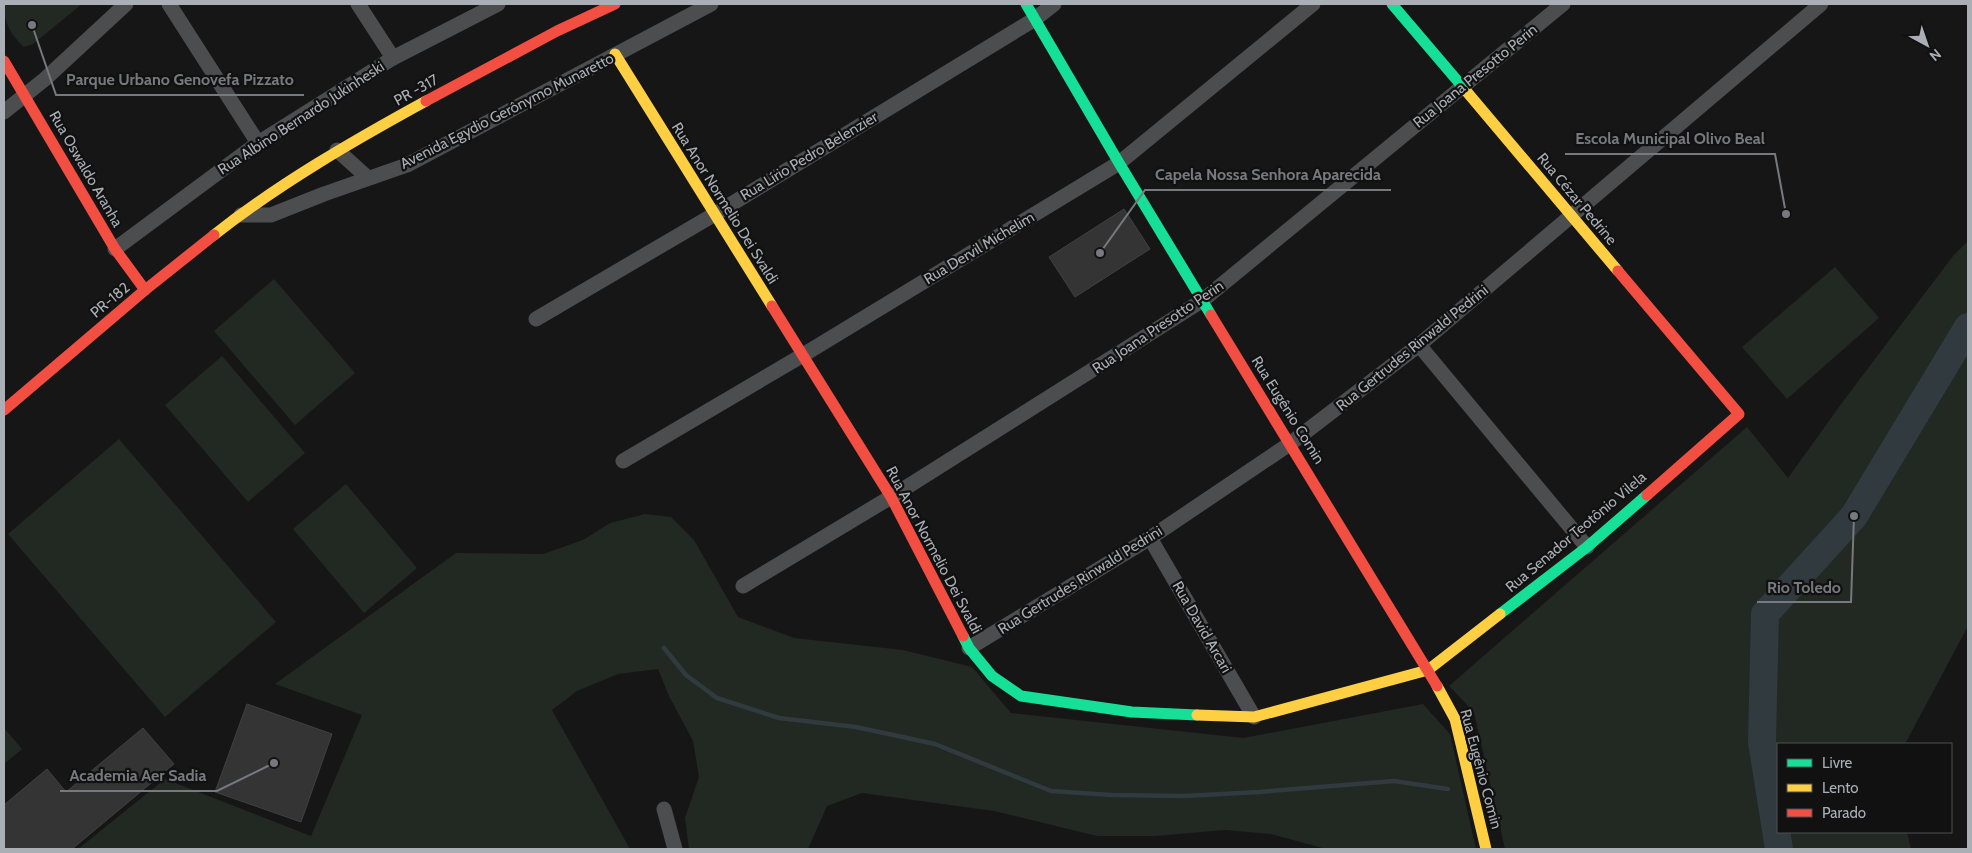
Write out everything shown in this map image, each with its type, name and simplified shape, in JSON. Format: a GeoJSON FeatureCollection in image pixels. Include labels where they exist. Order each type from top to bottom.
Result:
{"type":"FeatureCollection","features":[{"type":"Feature","properties":{"kind":"street"},"geometry":{"type":"LineString","coordinates":[[4,112],[45,79],[126,4]]}},
{"type":"Feature","properties":{"kind":"street"},"geometry":{"type":"LineString","coordinates":[[168,4],[258,143]]}},
{"type":"Feature","properties":{"kind":"street"},"geometry":{"type":"LineString","coordinates":[[358,4],[392,58]]}},
{"type":"Feature","properties":{"kind":"street","name":"Rua Albino Bernardo Jukinheski"},"geometry":{"type":"LineString","coordinates":[[115,249],[258,143],[392,58],[498,4]]}},
{"type":"Feature","properties":{"kind":"street","name":"PR -317"},"geometry":{"type":"LineString","coordinates":[[239,215],[337,150],[500,60],[615,4]]}},
{"type":"Feature","properties":{"kind":"street","name":"Avenida Egydio Gerônymo Munaretto"},"geometry":{"type":"LineString","coordinates":[[239,215],[271,215],[407,165],[711,4]]}},
{"type":"Feature","properties":{"kind":"street","name":"Rua Eugênio Comin"},"geometry":{"type":"LineString","coordinates":[[1026,4],[1119,163],[1291,443],[1428,670],[1455,719],[1486,849]]}},
{"type":"Feature","properties":{"kind":"street","name":"Rua Lírio Pedro Belenzier"},"geometry":{"type":"LineString","coordinates":[[536,319],[714,214],[1035,19],[1054,4]]}},
{"type":"Feature","properties":{"kind":"street","name":"Rua Dervil Michelim"},"geometry":{"type":"LineString","coordinates":[[623,461],[803,355],[1119,163],[1313,4]]}},
{"type":"Feature","properties":{"kind":"street","name":"Rua Cézar Pedrine"},"geometry":{"type":"LineString","coordinates":[[1392,4],[1739,414]]}},
{"type":"Feature","properties":{"kind":"street","name":"Rua Joana Presotto Perin"},"geometry":{"type":"LineString","coordinates":[[743,586],[891,497],[1203,300],[1564,4]]}},
{"type":"Feature","properties":{"kind":"street","name":"Rua Gertrudes Rinwald Pedrini"},"geometry":{"type":"LineString","coordinates":[[969,648],[1150,538],[1291,443],[1419,346],[1821,4]]}},
{"type":"Feature","properties":{"kind":"street","name":"Rua Anor Normelio Dei Svaldi"},"geometry":{"type":"LineString","coordinates":[[615,54],[891,497],[969,648],[992,676],[1021,696],[1132,712],[1254,717],[1428,670]]}},
{"type":"Feature","properties":{"kind":"street","name":"Rua Oswaldo Aranha"},"geometry":{"type":"LineString","coordinates":[[4,60],[115,249],[145,290]]}},
{"type":"Feature","properties":{"kind":"street"},"geometry":{"type":"LineString","coordinates":[[337,150],[368,178]]}},
{"type":"Feature","properties":{"kind":"street","name":"PR-182"},"geometry":{"type":"LineString","coordinates":[[4,410],[145,290],[239,215]]}},
{"type":"Feature","properties":{"kind":"street"},"geometry":{"type":"LineString","coordinates":[[1419,346],[1587,546]]}},
{"type":"Feature","properties":{"kind":"street","name":"Rua Senador Teotônio Vilela"},"geometry":{"type":"LineString","coordinates":[[1428,670],[1587,546],[1739,414]]}},
{"type":"Feature","properties":{"kind":"street","name":"Rua David Arcari"},"geometry":{"type":"LineString","coordinates":[[1150,538],[1254,717]]}},
{"type":"Feature","properties":{"kind":"street"},"geometry":{"type":"LineString","coordinates":[[664,809],[675,849]]}},
{"type":"Feature","properties":{"kind":"shaded area"},"geometry":{"type":"Polygon","coordinates":[[[4,4],[82,4],[33,44],[24,47],[9,28],[5,17],[4,4]]]}},
{"type":"Feature","properties":{"kind":"shaded area"},"geometry":{"type":"Polygon","coordinates":[[[1968,241],[1968,626],[1906,743],[1777,743],[1777,833],[1907,833],[1911,849],[1505,849],[1474,712],[1449,686],[1747,427],[1788,478],[1844,400],[1953,256],[1968,241]]]}},
{"type":"Feature","properties":{"kind":"shaded area"},"geometry":{"type":"Polygon","coordinates":[[[1835,267],[1879,318],[1787,399],[1742,347],[1835,267]]]}},
{"type":"Feature","properties":{"kind":"shaded area"},"geometry":{"type":"Polygon","coordinates":[[[274,279],[355,373],[295,425],[214,331],[274,279]]]}},
{"type":"Feature","properties":{"kind":"shaded area"},"geometry":{"type":"Polygon","coordinates":[[[222,356],[305,453],[248,502],[165,405],[222,356]]]}},
{"type":"Feature","properties":{"kind":"shaded area"},"geometry":{"type":"Polygon","coordinates":[[[119,439],[276,622],[165,717],[8,534],[119,439]]]}},
{"type":"Feature","properties":{"kind":"shaded area"},"geometry":{"type":"Polygon","coordinates":[[[346,484],[417,568],[364,613],[293,529],[346,484]]]}},
{"type":"Feature","properties":{"kind":"shaded area"},"geometry":{"type":"Polygon","coordinates":[[[645,514],[671,517],[694,540],[738,617],[794,638],[903,650],[972,667],[1011,713],[1243,738],[1423,704],[1450,734],[1476,849],[1326,849],[1271,834],[1225,830],[1155,836],[1097,836],[994,811],[862,793],[827,806],[808,849],[689,849],[685,818],[699,777],[693,741],[669,696],[658,669],[618,674],[577,691],[552,710],[630,849],[78,849],[165,779],[311,836],[362,715],[275,684],[456,553],[543,554],[583,540],[610,523],[645,514]]]}},
{"type":"Feature","properties":{"kind":"shaded area"},"geometry":{"type":"Polygon","coordinates":[[[4,728],[22,749],[4,764],[4,728]]]}},
{"type":"Feature","properties":{"kind":"building"},"geometry":{"type":"Polygon","coordinates":[[[1124,209],[1150,249],[1075,297],[1049,257],[1124,209]]]}},
{"type":"Feature","properties":{"kind":"building"},"geometry":{"type":"Polygon","coordinates":[[[247,704],[332,734],[301,822],[215,792],[247,704]]]}},
{"type":"Feature","properties":{"kind":"building"},"geometry":{"type":"Polygon","coordinates":[[[143,728],[174,764],[72,849],[4,849],[4,805],[47,769],[66,792],[143,728]]]}},
{"type":"Feature","properties":{"kind":"waterway"},"geometry":{"type":"LineString","coordinates":[[1779,849],[1762,742],[1765,614],[1854,516],[1968,327]]}},
{"type":"Feature","properties":{"kind":"waterway"},"geometry":{"type":"LineString","coordinates":[[664,648],[686,675],[717,698],[779,718],[856,727],[935,744],[1051,791],[1112,795],[1184,796],[1394,781],[1448,789]]}},
{"type":"Feature","properties":{"kind":"traffic: fast"},"geometry":{"type":"LineString","coordinates":[[1026,4],[1211,315]]}},
{"type":"Feature","properties":{"kind":"traffic: fast"},"geometry":{"type":"LineString","coordinates":[[1392,4],[1467,92]]}},
{"type":"Feature","properties":{"kind":"traffic: fast"},"geometry":{"type":"LineString","coordinates":[[1500,614],[1587,547],[1647,495]]}},
{"type":"Feature","properties":{"kind":"traffic: fast"},"geometry":{"type":"LineString","coordinates":[[963,636],[969,648],[992,676],[1021,696],[1132,712],[1197,715]]}},
{"type":"Feature","properties":{"kind":"traffic: slow"},"geometry":{"type":"LineString","coordinates":[[615,54],[772,306]]}},
{"type":"Feature","properties":{"kind":"traffic: slow"},"geometry":{"type":"LineString","coordinates":[[1467,92],[1618,271]]}},
{"type":"Feature","properties":{"kind":"traffic: slow"},"geometry":{"type":"LineString","coordinates":[[214,235],[291,180],[426,101]]}},
{"type":"Feature","properties":{"kind":"traffic: slow"},"geometry":{"type":"LineString","coordinates":[[1197,715],[1254,717],[1428,670],[1500,614]]}},
{"type":"Feature","properties":{"kind":"traffic: slow"},"geometry":{"type":"LineString","coordinates":[[1437,686],[1455,719],[1486,849]]}},
{"type":"Feature","properties":{"kind":"traffic: jam"},"geometry":{"type":"LineString","coordinates":[[426,101],[557,31],[615,4]]}},
{"type":"Feature","properties":{"kind":"traffic: jam"},"geometry":{"type":"LineString","coordinates":[[4,61],[115,249],[145,290]]}},
{"type":"Feature","properties":{"kind":"traffic: jam"},"geometry":{"type":"LineString","coordinates":[[4,410],[145,290],[214,235]]}},
{"type":"Feature","properties":{"kind":"traffic: jam"},"geometry":{"type":"LineString","coordinates":[[1618,271],[1739,414],[1647,495]]}},
{"type":"Feature","properties":{"kind":"traffic: jam"},"geometry":{"type":"LineString","coordinates":[[772,306],[891,497],[963,636]]}},
{"type":"Feature","properties":{"kind":"traffic: jam"},"geometry":{"type":"LineString","coordinates":[[1211,315],[1437,686]]}},
{"type":"Feature","properties":{"kind":"place","name":"Parque Urbano Genovefa Pizzato"},"geometry":{"type":"Point","coordinates":[32,25]}},
{"type":"Feature","properties":{"kind":"place","name":"Escola Municipal Olivo Beal"},"geometry":{"type":"Point","coordinates":[1786,214]}},
{"type":"Feature","properties":{"kind":"place","name":"Capela Nossa Senhora Aparecida"},"geometry":{"type":"Point","coordinates":[1100,253]}},
{"type":"Feature","properties":{"kind":"place","name":"Rio Toledo"},"geometry":{"type":"Point","coordinates":[1854,516]}},
{"type":"Feature","properties":{"kind":"place","name":"Academia Aer Sadia"},"geometry":{"type":"Point","coordinates":[274,763]}}]}
